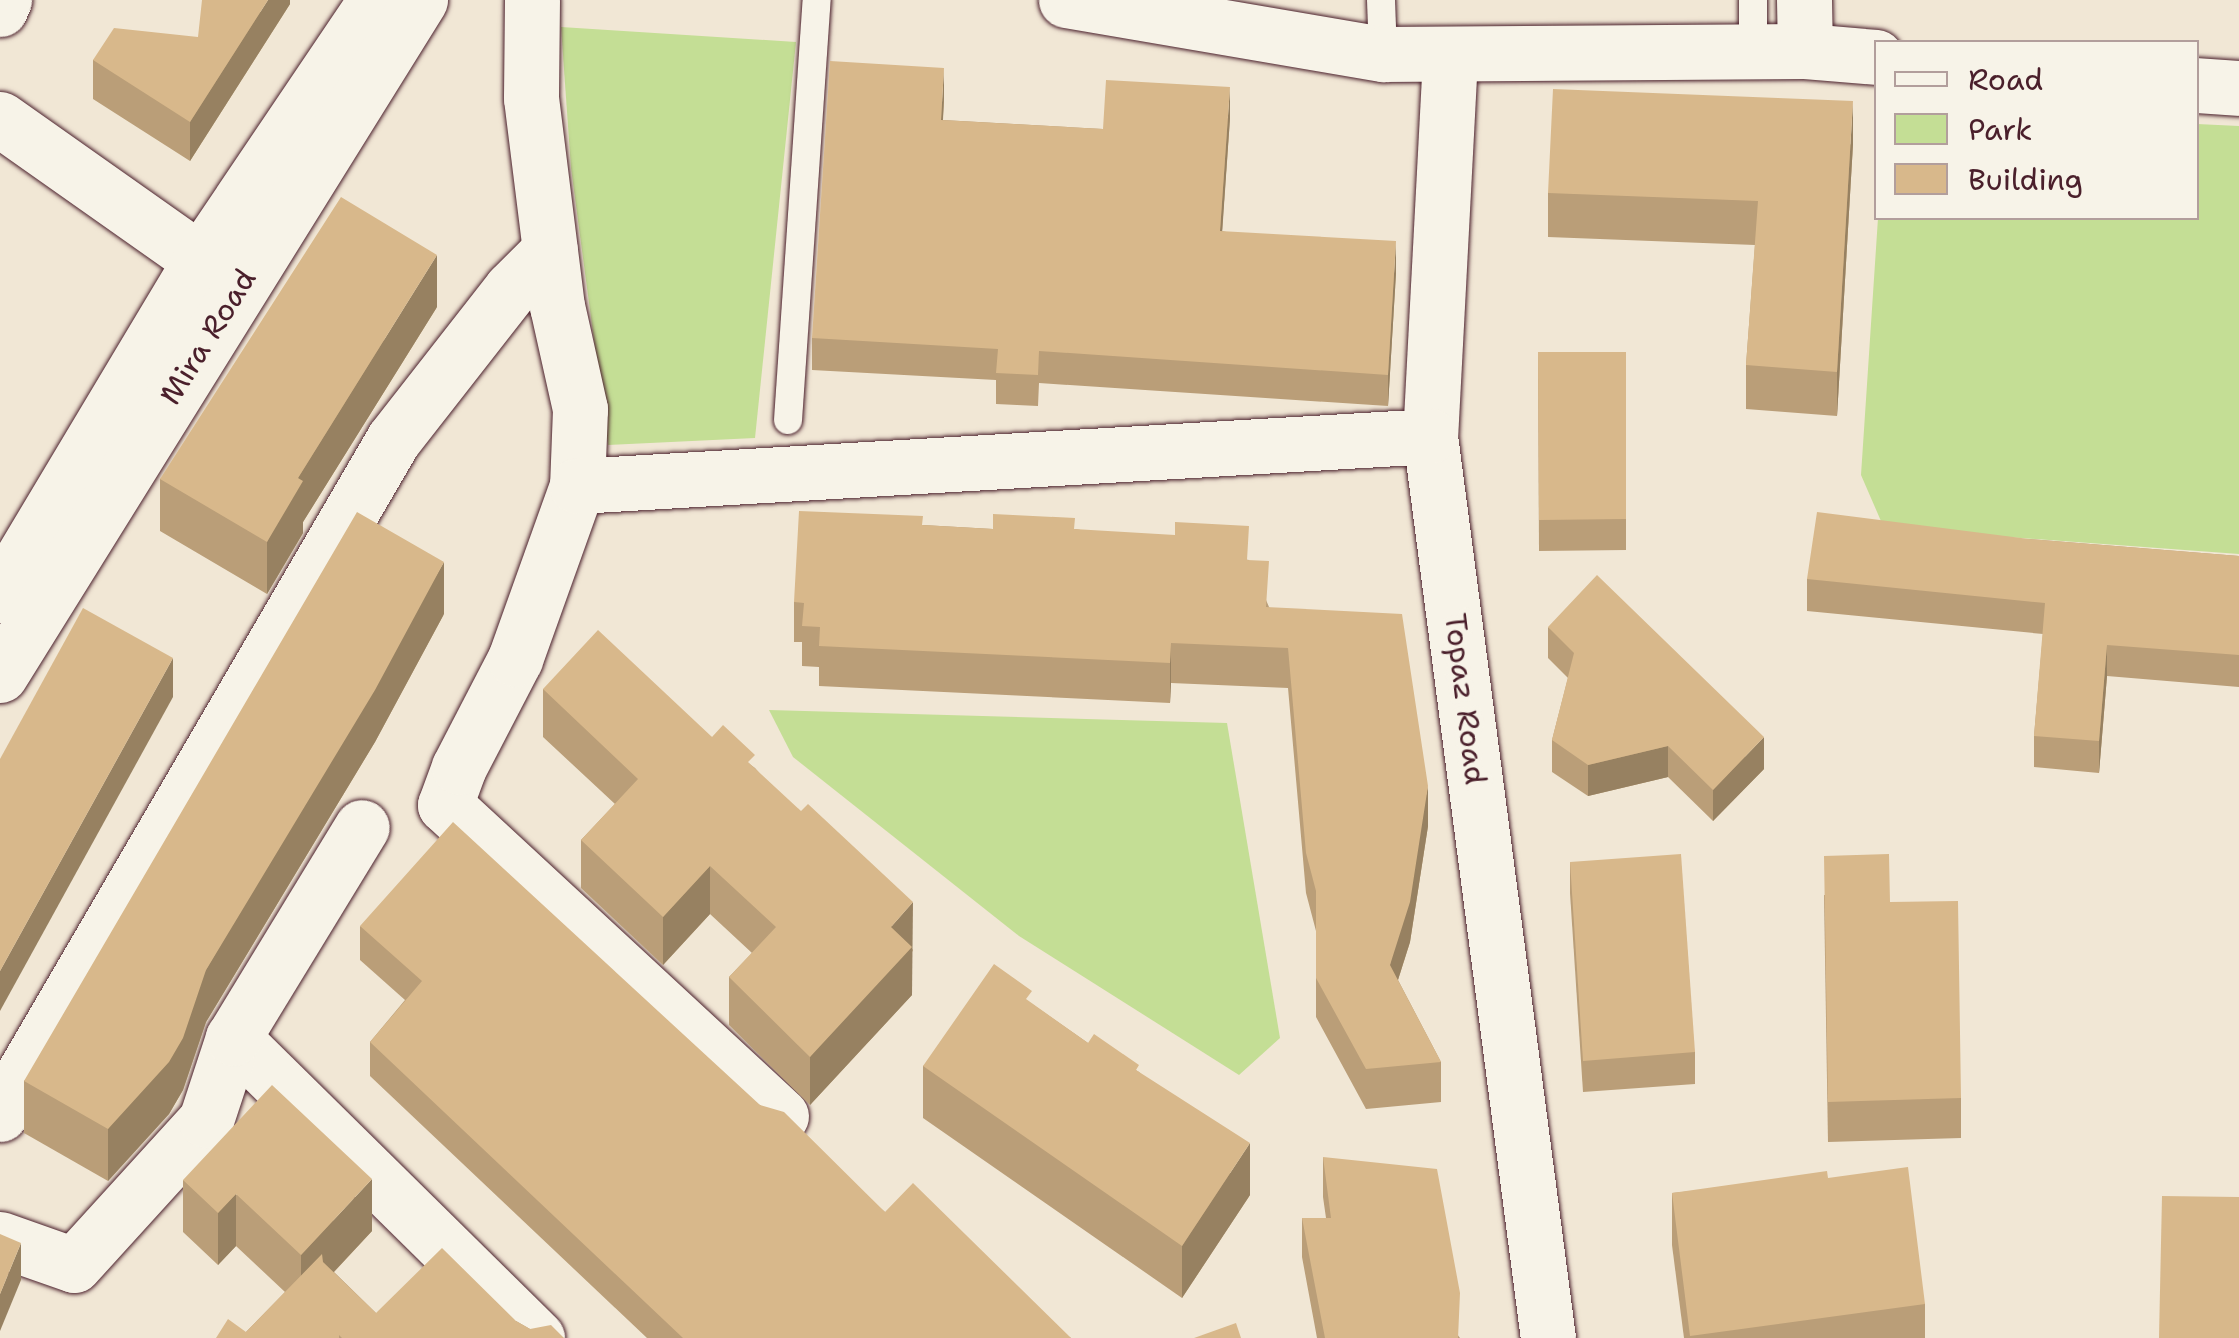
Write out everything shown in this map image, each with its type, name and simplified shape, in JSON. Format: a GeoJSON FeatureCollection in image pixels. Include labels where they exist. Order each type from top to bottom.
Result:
{"type":"FeatureCollection","features":[{"type":"Feature","properties":{"kind":"street"},"geometry":{"type":"LineString","coordinates":[[0,9],[4,0]]}},
{"type":"Feature","properties":{"kind":"street","name":"Mira Road"},"geometry":{"type":"LineString","coordinates":[[0,675],[219,275],[376,0]]}},
{"type":"Feature","properties":{"kind":"street","name":"Mira Road"},"geometry":{"type":"LineString","coordinates":[[0,594],[219,275],[420,0]]}},
{"type":"Feature","properties":{"kind":"street"},"geometry":{"type":"LineString","coordinates":[[532,0],[531,98],[557,306],[580,409],[577,486],[515,659],[458,767],[445,805],[781,1116]]}},
{"type":"Feature","properties":{"kind":"street"},"geometry":{"type":"LineString","coordinates":[[1066,0],[1383,54],[1450,57],[1778,26],[1874,56]]}},
{"type":"Feature","properties":{"kind":"street","name":"Topaz Road"},"geometry":{"type":"LineString","coordinates":[[1450,57],[1430,436],[1548,1338]]}},
{"type":"Feature","properties":{"kind":"street"},"geometry":{"type":"LineString","coordinates":[[2199,85],[2239,88]]}},
{"type":"Feature","properties":{"kind":"street","name":"Mira Road"},"geometry":{"type":"LineString","coordinates":[[0,120],[219,275]]}},
{"type":"Feature","properties":{"kind":"street"},"geometry":{"type":"LineString","coordinates":[[0,1114],[393,440],[512,289],[550,250]]}},
{"type":"Feature","properties":{"kind":"street"},"geometry":{"type":"LineString","coordinates":[[577,486],[1430,436]]}},
{"type":"Feature","properties":{"kind":"street"},"geometry":{"type":"LineString","coordinates":[[0,1239],[74,1265],[206,1120],[234,1038],[362,827]]}},
{"type":"Feature","properties":{"kind":"street"},"geometry":{"type":"LineString","coordinates":[[234,1038],[538,1338]]}},
{"type":"Feature","properties":{"kind":"lane"},"geometry":{"type":"LineString","coordinates":[[788,420],[817,0]]}},
{"type":"Feature","properties":{"kind":"lane"},"geometry":{"type":"LineString","coordinates":[[1381,0],[1383,54]]}},
{"type":"Feature","properties":{"kind":"green space"},"geometry":{"type":"Polygon","coordinates":[[[561,27],[796,42],[755,438],[608,445],[571,168],[561,27]]]}},
{"type":"Feature","properties":{"kind":"green space"},"geometry":{"type":"Polygon","coordinates":[[[2199,124],[2239,126],[2239,554],[1884,528],[1861,475],[1878,220],[2199,220],[2199,124]]]}},
{"type":"Feature","properties":{"kind":"green space"},"geometry":{"type":"Polygon","coordinates":[[[769,710],[1227,723],[1280,1038],[1239,1075],[1019,936],[793,757],[769,710]]]}},
{"type":"Feature","properties":{"kind":"building"},"geometry":{"type":"Polygon","coordinates":[[[202,0],[268,0],[190,122],[93,60],[114,28],[198,37],[202,0]]]}},
{"type":"Feature","properties":{"kind":"building"},"geometry":{"type":"Polygon","coordinates":[[[830,61],[944,68],[941,120],[1103,129],[1106,80],[1230,87],[1220,231],[1396,241],[1388,375],[1039,351],[1038,375],[996,373],[998,349],[812,338],[830,61]]]}},
{"type":"Feature","properties":{"kind":"building"},"geometry":{"type":"Polygon","coordinates":[[[1553,89],[1853,101],[1837,372],[1746,365],[1758,201],[1548,193],[1553,89]]]}},
{"type":"Feature","properties":{"kind":"building"},"geometry":{"type":"Polygon","coordinates":[[[341,197],[437,255],[298,478],[303,481],[267,542],[160,479],[341,197]]]}},
{"type":"Feature","properties":{"kind":"building"},"geometry":{"type":"Polygon","coordinates":[[[1538,352],[1626,352],[1626,519],[1539,520],[1538,352]]]}},
{"type":"Feature","properties":{"kind":"building"},"geometry":{"type":"Polygon","coordinates":[[[799,511],[923,516],[922,525],[993,529],[993,514],[1075,518],[1074,529],[1175,535],[1175,522],[1249,526],[1247,560],[1269,561],[1266,607],[1402,614],[1428,786],[1410,902],[1390,965],[1441,1062],[1366,1069],[1316,978],[1316,891],[1306,853],[1288,648],[1171,643],[1170,663],[819,646],[820,627],[802,626],[804,603],[794,602],[799,511]]]}},
{"type":"Feature","properties":{"kind":"building"},"geometry":{"type":"Polygon","coordinates":[[[357,512],[444,562],[375,690],[206,970],[183,1038],[169,1062],[108,1129],[24,1081],[357,512]]]}},
{"type":"Feature","properties":{"kind":"building"},"geometry":{"type":"Polygon","coordinates":[[[1817,512],[2029,539],[2239,556],[2239,655],[2107,645],[2099,741],[2034,736],[2045,603],[1807,579],[1817,512]]]}},
{"type":"Feature","properties":{"kind":"building"},"geometry":{"type":"Polygon","coordinates":[[[1597,575],[1764,737],[1713,790],[1668,746],[1588,765],[1552,740],[1574,653],[1548,627],[1597,575]]]}},
{"type":"Feature","properties":{"kind":"building"},"geometry":{"type":"Polygon","coordinates":[[[83,608],[173,658],[0,971],[0,759],[83,608]]]}},
{"type":"Feature","properties":{"kind":"building"},"geometry":{"type":"Polygon","coordinates":[[[598,630],[712,737],[723,725],[755,755],[748,762],[801,811],[808,804],[913,902],[891,927],[912,947],[810,1057],[729,977],[776,927],[710,866],[663,917],[581,840],[638,779],[543,689],[598,630]]]}},
{"type":"Feature","properties":{"kind":"building"},"geometry":{"type":"Polygon","coordinates":[[[453,822],[760,1105],[784,1112],[885,1212],[913,1183],[1071,1338],[683,1338],[370,1042],[422,981],[360,926],[453,822]]]}},
{"type":"Feature","properties":{"kind":"building"},"geometry":{"type":"Polygon","coordinates":[[[1681,854],[1695,1052],[1583,1061],[1570,862],[1681,854]]]}},
{"type":"Feature","properties":{"kind":"building"},"geometry":{"type":"Polygon","coordinates":[[[1889,854],[1890,902],[1958,901],[1961,1098],[1828,1102],[1824,856],[1889,854]]]}},
{"type":"Feature","properties":{"kind":"building"},"geometry":{"type":"Polygon","coordinates":[[[994,964],[1032,991],[1026,999],[1088,1043],[1094,1034],[1139,1065],[1136,1070],[1250,1143],[1182,1246],[923,1066],[994,964]]]}},
{"type":"Feature","properties":{"kind":"building"},"geometry":{"type":"Polygon","coordinates":[[[272,1085],[372,1179],[301,1255],[236,1194],[218,1213],[183,1180],[272,1085]]]}},
{"type":"Feature","properties":{"kind":"building"},"geometry":{"type":"Polygon","coordinates":[[[1323,1157],[1437,1169],[1460,1293],[1458,1338],[1325,1338],[1302,1218],[1331,1218],[1323,1157]]]}},
{"type":"Feature","properties":{"kind":"building"},"geometry":{"type":"Polygon","coordinates":[[[1908,1167],[1925,1304],[1690,1336],[1672,1193],[1827,1171],[1828,1178],[1908,1167]]]}},
{"type":"Feature","properties":{"kind":"building"},"geometry":{"type":"Polygon","coordinates":[[[2162,1196],[2239,1197],[2239,1338],[2159,1338],[2162,1196]]]}},
{"type":"Feature","properties":{"kind":"building"},"geometry":{"type":"Polygon","coordinates":[[[0,1234],[21,1243],[0,1294],[0,1234]]]}},
{"type":"Feature","properties":{"kind":"building"},"geometry":{"type":"Polygon","coordinates":[[[442,1248],[516,1321],[530,1329],[551,1325],[564,1338],[216,1338],[228,1319],[246,1332],[322,1254],[323,1262],[376,1313],[442,1248]]]}},
{"type":"Feature","properties":{"kind":"building"},"geometry":{"type":"Polygon","coordinates":[[[1236,1323],[1241,1338],[1194,1338],[1236,1323]]]}}]}
